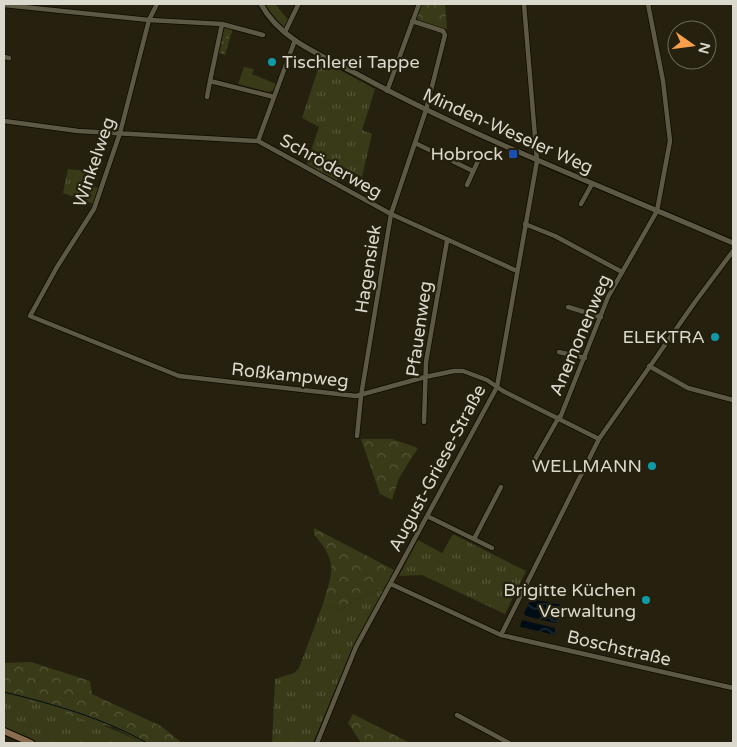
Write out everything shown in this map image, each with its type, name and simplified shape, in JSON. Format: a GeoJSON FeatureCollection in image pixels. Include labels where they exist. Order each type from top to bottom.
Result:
{"type":"FeatureCollection","features":[{"type":"Feature","properties":{"kind":"main road"},"geometry":{"type":"LineString","coordinates":[[4,731],[31,743]]}},
{"type":"Feature","properties":{"kind":"street","name":"Winkelweg"},"geometry":{"type":"LineString","coordinates":[[30,316],[57,267],[94,209],[120,133],[149,20],[156,4]]}},
{"type":"Feature","properties":{"kind":"street","name":"Minden-Weseler Weg"},"geometry":{"type":"LineString","coordinates":[[261,4],[285,32],[295,40],[426,110],[592,184],[733,243]]}},
{"type":"Feature","properties":{"kind":"street"},"geometry":{"type":"LineString","coordinates":[[387,90],[419,4]]}},
{"type":"Feature","properties":{"kind":"street","name":"August-Griese-Straße"},"geometry":{"type":"LineString","coordinates":[[317,743],[356,647],[497,387],[537,160],[524,4]]}},
{"type":"Feature","properties":{"kind":"street","name":"Anemonenweg"},"geometry":{"type":"LineString","coordinates":[[534,461],[559,418],[585,358],[608,297],[657,211],[670,141],[663,81],[648,4]]}},
{"type":"Feature","properties":{"kind":"street"},"geometry":{"type":"LineString","coordinates":[[6,5],[149,20],[222,24],[262,35]]}},
{"type":"Feature","properties":{"kind":"street"},"geometry":{"type":"LineString","coordinates":[[285,32],[298,5]]}},
{"type":"Feature","properties":{"kind":"street","name":"Hagensiek"},"geometry":{"type":"LineString","coordinates":[[357,436],[361,396],[391,214],[426,110],[445,35],[443,31],[412,21]]}},
{"type":"Feature","properties":{"kind":"street"},"geometry":{"type":"LineString","coordinates":[[207,97],[222,24]]}},
{"type":"Feature","properties":{"kind":"street"},"geometry":{"type":"LineString","coordinates":[[258,141],[295,40]]}},
{"type":"Feature","properties":{"kind":"street"},"geometry":{"type":"LineString","coordinates":[[210,81],[274,97]]}},
{"type":"Feature","properties":{"kind":"street","name":"Schröderweg"},"geometry":{"type":"LineString","coordinates":[[4,121],[120,133],[258,141],[391,214],[447,241],[517,271]]}},
{"type":"Feature","properties":{"kind":"street"},"geometry":{"type":"LineString","coordinates":[[415,143],[473,171]]}},
{"type":"Feature","properties":{"kind":"street"},"geometry":{"type":"LineString","coordinates":[[467,185],[478,161]]}},
{"type":"Feature","properties":{"kind":"street"},"geometry":{"type":"LineString","coordinates":[[581,204],[592,184]]}},
{"type":"Feature","properties":{"kind":"street"},"geometry":{"type":"LineString","coordinates":[[525,224],[555,236],[622,272]]}},
{"type":"Feature","properties":{"kind":"street","name":"Pfauenweg"},"geometry":{"type":"LineString","coordinates":[[424,422],[426,362],[447,241]]}},
{"type":"Feature","properties":{"kind":"street"},"geometry":{"type":"LineString","coordinates":[[501,635],[599,438],[733,251]]}},
{"type":"Feature","properties":{"kind":"street"},"geometry":{"type":"LineString","coordinates":[[568,307],[601,317]]}},
{"type":"Feature","properties":{"kind":"street","name":"Roßkampweg"},"geometry":{"type":"LineString","coordinates":[[30,316],[179,376],[361,396],[425,377],[454,370],[463,371],[487,380],[497,387],[599,438]]}},
{"type":"Feature","properties":{"kind":"street"},"geometry":{"type":"LineString","coordinates":[[558,352],[585,358]]}},
{"type":"Feature","properties":{"kind":"street"},"geometry":{"type":"LineString","coordinates":[[649,366],[688,388],[733,400]]}},
{"type":"Feature","properties":{"kind":"street"},"geometry":{"type":"LineString","coordinates":[[474,539],[501,487]]}},
{"type":"Feature","properties":{"kind":"street"},"geometry":{"type":"LineString","coordinates":[[427,516],[492,548]]}},
{"type":"Feature","properties":{"kind":"street","name":"Boschstraße"},"geometry":{"type":"LineString","coordinates":[[391,584],[501,635],[733,688]]}},
{"type":"Feature","properties":{"kind":"street"},"geometry":{"type":"LineString","coordinates":[[457,715],[509,743]]}},
{"type":"Feature","properties":{"kind":"green space"},"geometry":{"type":"Polygon","coordinates":[[[264,4],[275,4],[289,21],[284,29],[264,4]]]}},
{"type":"Feature","properties":{"kind":"green space"},"geometry":{"type":"Polygon","coordinates":[[[421,4],[445,4],[447,29],[419,22],[416,16],[421,4]]]}},
{"type":"Feature","properties":{"kind":"green space"},"geometry":{"type":"Polygon","coordinates":[[[225,26],[233,28],[225,55],[219,53],[225,26]]]}},
{"type":"Feature","properties":{"kind":"green space"},"geometry":{"type":"Polygon","coordinates":[[[321,60],[375,89],[362,130],[372,134],[362,177],[343,167],[335,183],[306,165],[319,127],[302,118],[321,60]]]}},
{"type":"Feature","properties":{"kind":"green space"},"geometry":{"type":"Polygon","coordinates":[[[244,67],[254,69],[252,74],[276,84],[274,90],[269,92],[238,84],[244,67]]]}},
{"type":"Feature","properties":{"kind":"green space"},"geometry":{"type":"Polygon","coordinates":[[[68,169],[90,172],[88,186],[99,188],[94,204],[63,193],[68,169]]]}},
{"type":"Feature","properties":{"kind":"green space"},"geometry":{"type":"Polygon","coordinates":[[[361,439],[392,439],[418,448],[399,478],[392,500],[380,494],[361,439]]]}},
{"type":"Feature","properties":{"kind":"green space"},"geometry":{"type":"Polygon","coordinates":[[[314,528],[394,570],[386,586],[355,600],[339,611],[323,604],[331,567],[327,553],[314,534],[314,528]]]}},
{"type":"Feature","properties":{"kind":"green space"},"geometry":{"type":"Polygon","coordinates":[[[453,534],[526,571],[505,614],[422,575],[399,576],[418,540],[442,553],[453,534]]]}},
{"type":"Feature","properties":{"kind":"green space"},"geometry":{"type":"Polygon","coordinates":[[[386,586],[354,644],[313,743],[272,743],[275,679],[294,673],[299,668],[323,604],[339,611],[355,600],[386,586]]]}},
{"type":"Feature","properties":{"kind":"green space"},"geometry":{"type":"Polygon","coordinates":[[[31,662],[90,681],[92,694],[161,726],[182,743],[143,743],[113,727],[96,724],[4,693],[4,663],[31,662]]]}},
{"type":"Feature","properties":{"kind":"green space"},"geometry":{"type":"Polygon","coordinates":[[[4,693],[93,721],[143,743],[39,743],[4,728],[4,693]]]}},
{"type":"Feature","properties":{"kind":"green space"},"geometry":{"type":"Polygon","coordinates":[[[353,714],[410,743],[361,743],[348,723],[353,714]]]}},
{"type":"Feature","properties":{"kind":"water"},"geometry":{"type":"Polygon","coordinates":[[[531,599],[562,605],[558,621],[556,623],[525,616],[524,613],[531,599]]]}},
{"type":"Feature","properties":{"kind":"water"},"geometry":{"type":"Polygon","coordinates":[[[522,620],[555,628],[555,635],[520,627],[522,620]]]}},
{"type":"Feature","properties":{"kind":"waterway"},"geometry":{"type":"LineString","coordinates":[[4,692],[95,719],[147,743]]}},
{"type":"Feature","properties":{"kind":"place","name":"Tischlerei Tappe"},"geometry":{"type":"Point","coordinates":[272,62]}},
{"type":"Feature","properties":{"kind":"place","name":"Hobrock"},"geometry":{"type":"Point","coordinates":[513,154]}},
{"type":"Feature","properties":{"kind":"place","name":"ELEKTRA"},"geometry":{"type":"Point","coordinates":[715,337]}},
{"type":"Feature","properties":{"kind":"place","name":"WELLMANN"},"geometry":{"type":"Point","coordinates":[652,466]}},
{"type":"Feature","properties":{"kind":"place","name":"Brigitte Küchen Verwaltung"},"geometry":{"type":"Point","coordinates":[646,600]}}]}
